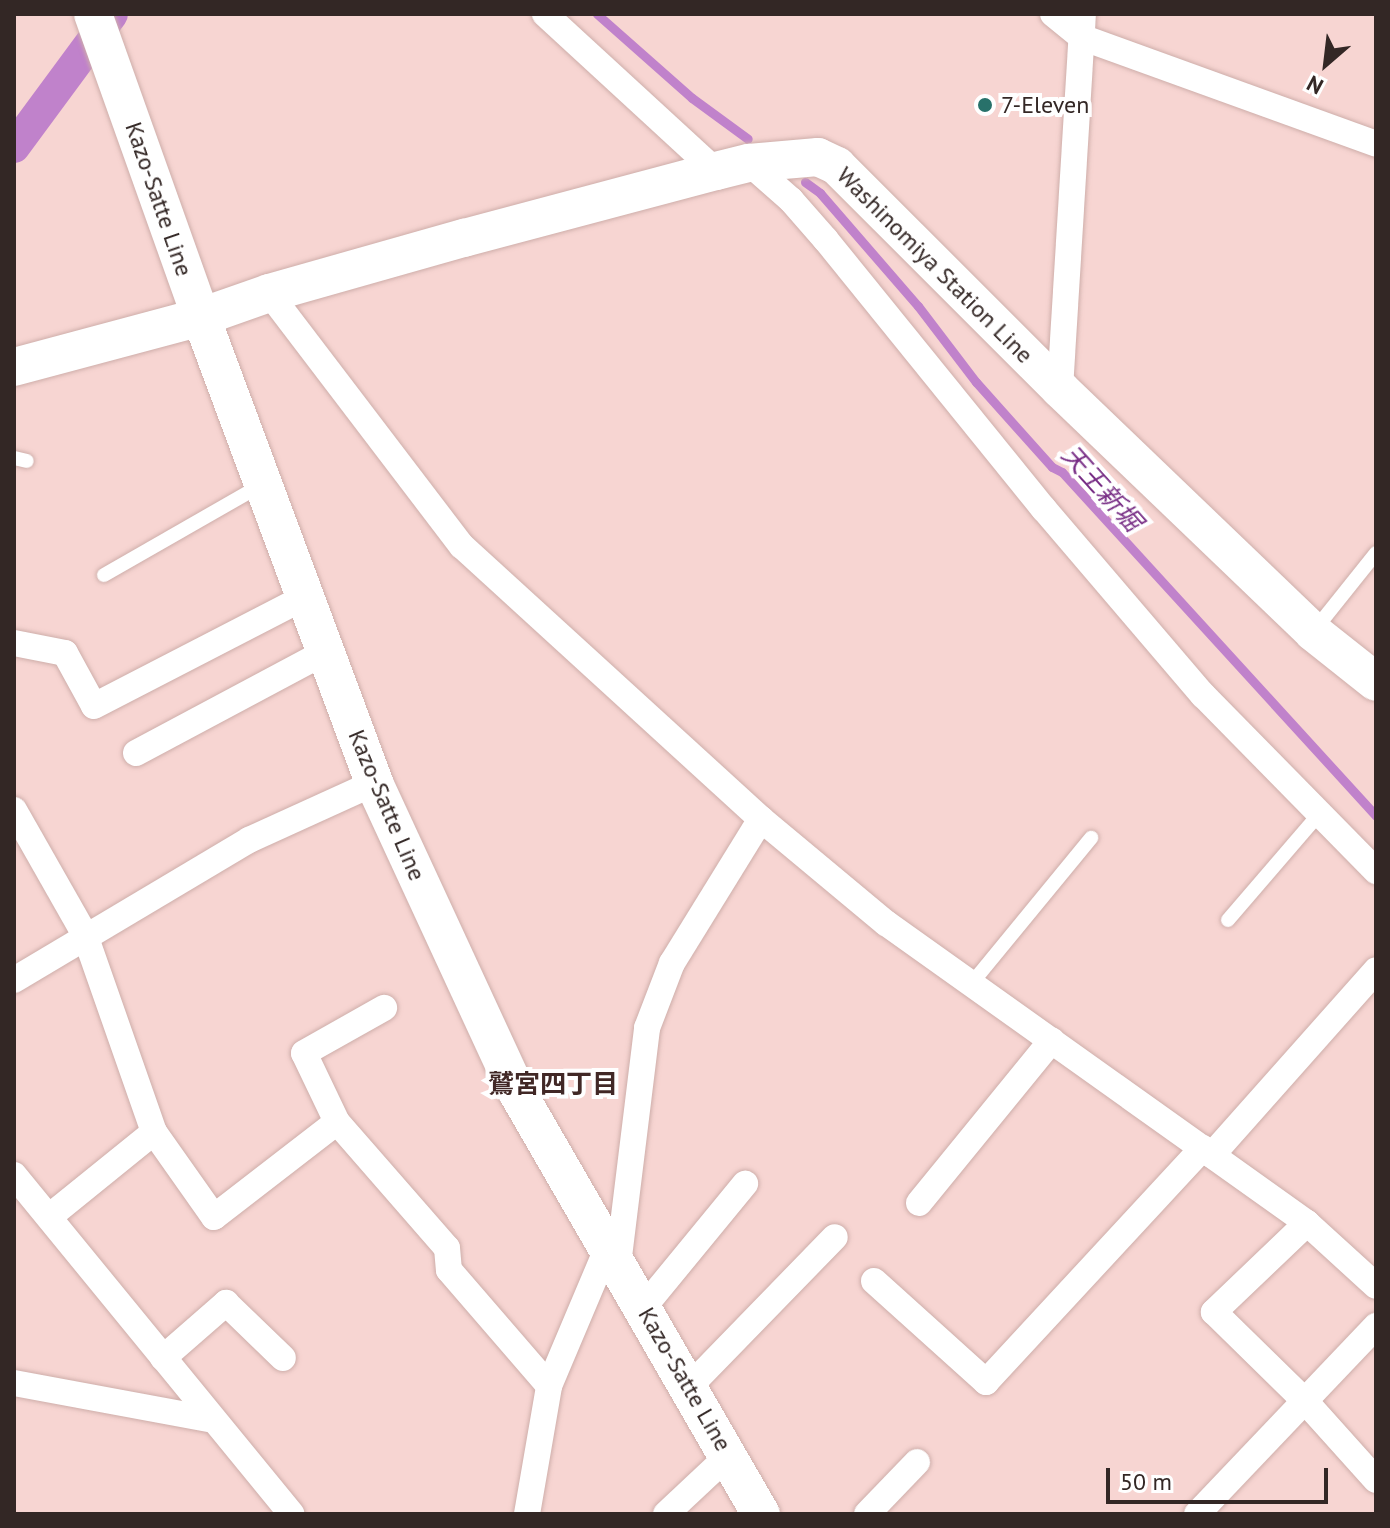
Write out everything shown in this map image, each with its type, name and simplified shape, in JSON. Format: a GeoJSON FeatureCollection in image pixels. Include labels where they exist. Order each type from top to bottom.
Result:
{"type":"FeatureCollection","features":[{"type":"Feature","properties":{"kind":"main road","name":"Kazo-Satte Line"},"geometry":{"type":"LineString","coordinates":[[93,14],[201,317],[374,783],[516,1090],[761,1514]]}},
{"type":"Feature","properties":{"kind":"main road","name":"Washinomiya Station Line"},"geometry":{"type":"LineString","coordinates":[[14,367],[201,317],[269,293],[733,167],[818,157],[837,166],[1060,389],[1313,632],[1376,682]]}},
{"type":"Feature","properties":{"kind":"street"},"geometry":{"type":"LineString","coordinates":[[545,14],[733,167],[791,200],[1044,509],[1203,695],[1376,871]]}},
{"type":"Feature","properties":{"kind":"street"},"geometry":{"type":"LineString","coordinates":[[1053,14],[1376,144]]}},
{"type":"Feature","properties":{"kind":"street"},"geometry":{"type":"LineString","coordinates":[[1060,389],[1082,25]]}},
{"type":"Feature","properties":{"kind":"street"},"geometry":{"type":"LineString","coordinates":[[269,293],[394,462],[462,546],[761,819],[886,923],[1307,1223],[1376,1286]]}},
{"type":"Feature","properties":{"kind":"street"},"geometry":{"type":"LineString","coordinates":[[14,643],[65,653],[94,706],[305,597]]}},
{"type":"Feature","properties":{"kind":"street"},"geometry":{"type":"LineString","coordinates":[[136,753],[325,652]]}},
{"type":"Feature","properties":{"kind":"street"},"geometry":{"type":"LineString","coordinates":[[14,980],[249,840],[374,783]]}},
{"type":"Feature","properties":{"kind":"street"},"geometry":{"type":"LineString","coordinates":[[14,810],[85,935],[154,1132],[214,1217],[337,1122]]}},
{"type":"Feature","properties":{"kind":"street"},"geometry":{"type":"LineString","coordinates":[[527,1514],[549,1386],[613,1257],[647,1028],[672,963],[761,819]]}},
{"type":"Feature","properties":{"kind":"street"},"geometry":{"type":"LineString","coordinates":[[874,1281],[986,1382],[1208,1151],[1376,970]]}},
{"type":"Feature","properties":{"kind":"street"},"geometry":{"type":"LineString","coordinates":[[384,1008],[304,1053],[337,1122],[447,1248],[449,1270],[549,1386]]}},
{"type":"Feature","properties":{"kind":"street"},"geometry":{"type":"LineString","coordinates":[[919,1203],[1052,1040]]}},
{"type":"Feature","properties":{"kind":"street"},"geometry":{"type":"LineString","coordinates":[[49,1217],[154,1132]]}},
{"type":"Feature","properties":{"kind":"street"},"geometry":{"type":"LineString","coordinates":[[14,1175],[214,1420],[283,1512]]}},
{"type":"Feature","properties":{"kind":"street"},"geometry":{"type":"LineString","coordinates":[[643,1308],[745,1184]]}},
{"type":"Feature","properties":{"kind":"street"},"geometry":{"type":"LineString","coordinates":[[1307,1223],[1214,1312],[1305,1401],[1376,1480]]}},
{"type":"Feature","properties":{"kind":"street"},"geometry":{"type":"LineString","coordinates":[[689,1387],[835,1237]]}},
{"type":"Feature","properties":{"kind":"street"},"geometry":{"type":"LineString","coordinates":[[163,1358],[226,1303],[283,1358]]}},
{"type":"Feature","properties":{"kind":"street"},"geometry":{"type":"LineString","coordinates":[[1197,1514],[1376,1326]]}},
{"type":"Feature","properties":{"kind":"street"},"geometry":{"type":"LineString","coordinates":[[14,1383],[214,1420]]}},
{"type":"Feature","properties":{"kind":"street"},"geometry":{"type":"LineString","coordinates":[[666,1514],[729,1455]]}},
{"type":"Feature","properties":{"kind":"street"},"geometry":{"type":"LineString","coordinates":[[867,1514],[917,1462]]}},
{"type":"Feature","properties":{"kind":"lane"},"geometry":{"type":"LineString","coordinates":[[104,575],[263,483]]}},
{"type":"Feature","properties":{"kind":"lane"},"geometry":{"type":"LineString","coordinates":[[1313,632],[1376,553]]}},
{"type":"Feature","properties":{"kind":"lane"},"geometry":{"type":"LineString","coordinates":[[1228,920],[1320,813]]}},
{"type":"Feature","properties":{"kind":"lane"},"geometry":{"type":"LineString","coordinates":[[972,983],[1091,838]]}},
{"type":"Feature","properties":{"kind":"waterway"},"geometry":{"type":"LineString","coordinates":[[14,147],[112,14]]}},
{"type":"Feature","properties":{"kind":"waterway","name":"天王新堀"},"geometry":{"type":"LineString","coordinates":[[597,14],[692,98],[748,139]]}},
{"type":"Feature","properties":{"kind":"waterway","name":"天王新堀"},"geometry":{"type":"LineString","coordinates":[[805,182],[820,193],[918,306],[976,382],[1052,467],[1062,472],[1376,816]]}},
{"type":"Feature","properties":{"kind":"place","name":"7-Eleven"},"geometry":{"type":"Point","coordinates":[985,105]}},
{"type":"Feature","properties":{"kind":"district","name":"鷲宮四丁目"},"geometry":{"type":"Point","coordinates":[553,1084]}}]}
